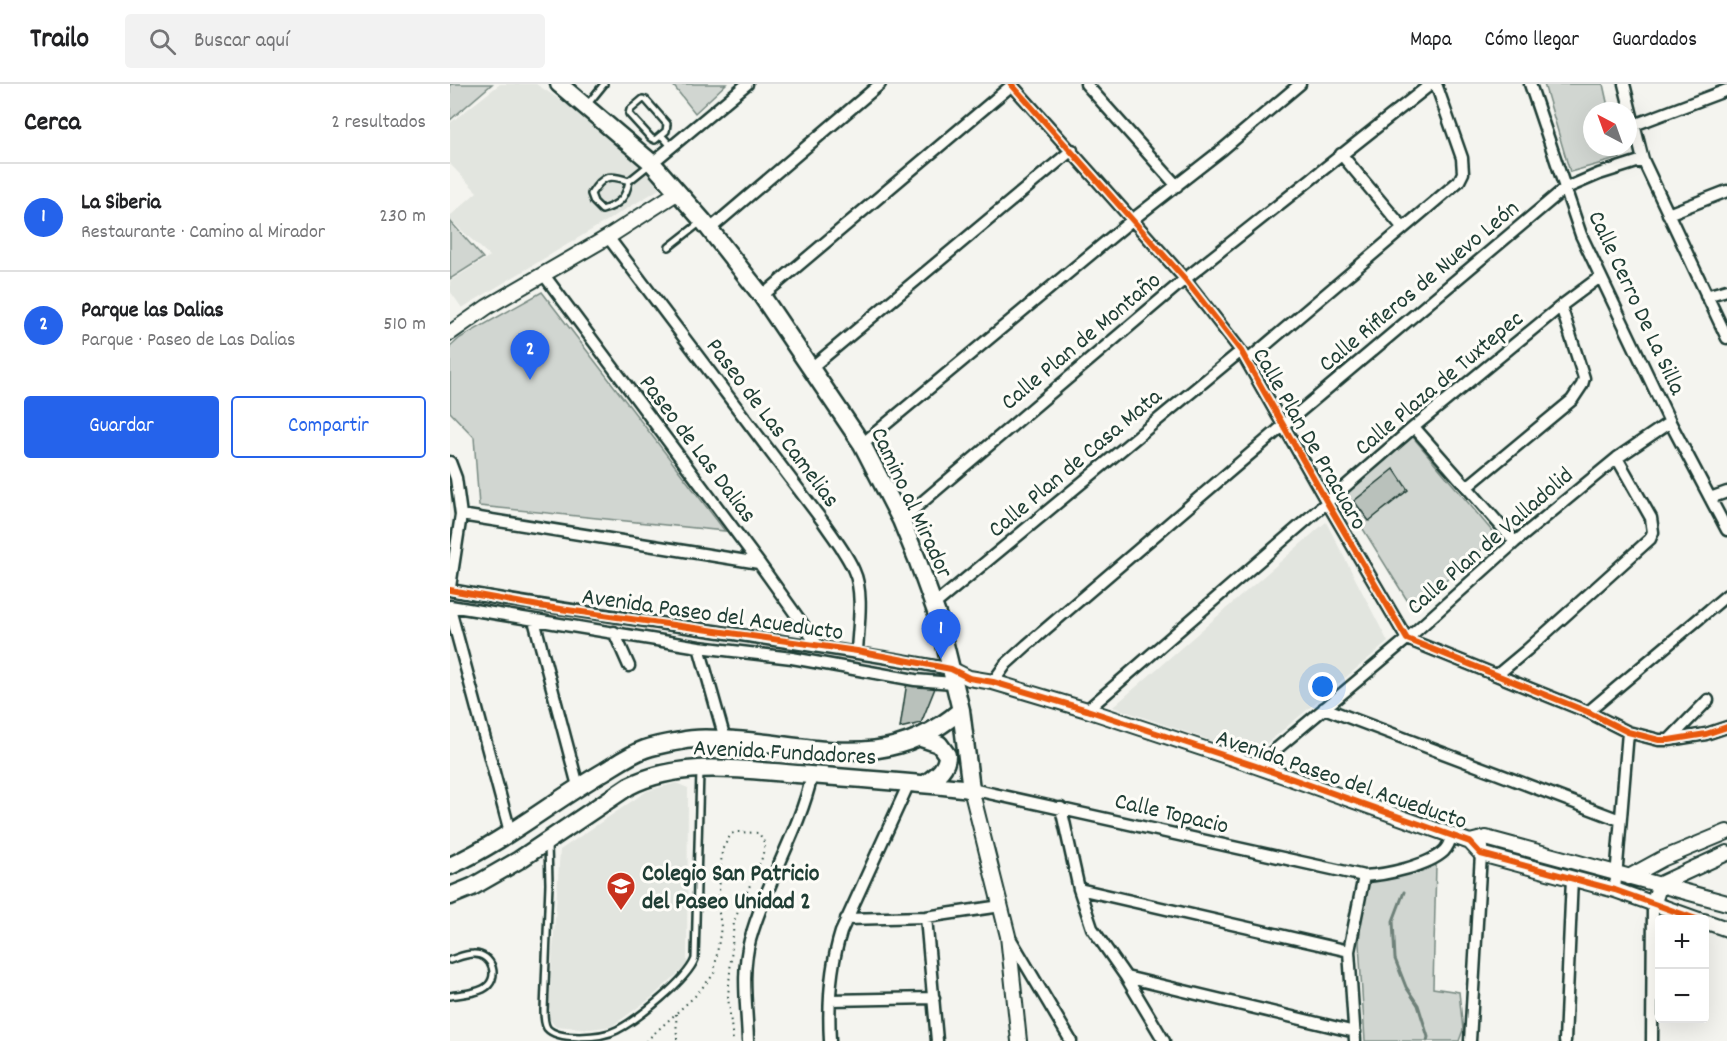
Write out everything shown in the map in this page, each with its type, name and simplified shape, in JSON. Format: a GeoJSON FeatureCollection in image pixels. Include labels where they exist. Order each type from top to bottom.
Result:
{"type":"FeatureCollection","features":[{"type":"Feature","properties":{"kind":"main road","name":"Camino al Mirador"},"geometry":{"type":"LineString","coordinates":[[559,84],[652,163],[706,225],[762,296],[862,444],[901,520],[934,605],[958,677],[971,789]]}},
{"type":"Feature","properties":{"kind":"main road","name":"Avenida Fundadores"},"geometry":{"type":"LineString","coordinates":[[450,866],[510,832],[578,786],[645,749],[684,740],[725,739],[817,750],[861,751],[897,747],[921,738],[961,710]]}},
{"type":"Feature","properties":{"kind":"main road"},"geometry":{"type":"LineString","coordinates":[[917,784],[943,769],[947,755],[939,744],[921,738]]}},
{"type":"Feature","properties":{"kind":"main road","name":"Avenida Fundadores"},"geometry":{"type":"LineString","coordinates":[[450,896],[472,888],[548,842],[639,781],[671,772],[717,768],[971,789]]}},
{"type":"Feature","properties":{"kind":"street"},"geometry":{"type":"LineString","coordinates":[[652,163],[747,84]]}},
{"type":"Feature","properties":{"kind":"street"},"geometry":{"type":"LineString","coordinates":[[706,225],[880,84]]}},
{"type":"Feature","properties":{"kind":"street"},"geometry":{"type":"LineString","coordinates":[[1086,84],[1177,186]]}},
{"type":"Feature","properties":{"kind":"street"},"geometry":{"type":"LineString","coordinates":[[862,444],[1300,84]]}},
{"type":"Feature","properties":{"kind":"street","name":"Calle Plan de Montaño"},"geometry":{"type":"LineString","coordinates":[[901,520],[1185,279],[1431,84]]}},
{"type":"Feature","properties":{"kind":"street","name":"Calle Plan de Casa Mata"},"geometry":{"type":"LineString","coordinates":[[934,605],[1459,181],[1463,166],[1459,149],[1436,84]]}},
{"type":"Feature","properties":{"kind":"street","name":"Calle Cerro De La Silla"},"geometry":{"type":"LineString","coordinates":[[1530,84],[1581,235],[1670,422],[1727,530]]}},
{"type":"Feature","properties":{"kind":"street"},"geometry":{"type":"LineString","coordinates":[[1624,84],[1628,102]]}},
{"type":"Feature","properties":{"kind":"street"},"geometry":{"type":"LineString","coordinates":[[762,296],[1012,85]]}},
{"type":"Feature","properties":{"kind":"street","name":"Calle Plan De Pracuaro"},"geometry":{"type":"LineString","coordinates":[[1012,85],[1185,279],[1245,355],[1407,639]]}},
{"type":"Feature","properties":{"kind":"street"},"geometry":{"type":"LineString","coordinates":[[1637,124],[1727,90]]}},
{"type":"Feature","properties":{"kind":"street"},"geometry":{"type":"LineString","coordinates":[[1637,137],[1643,160],[1727,338]]}},
{"type":"Feature","properties":{"kind":"street"},"geometry":{"type":"LineString","coordinates":[[811,368],[1072,150]]}},
{"type":"Feature","properties":{"kind":"street"},"geometry":{"type":"LineString","coordinates":[[1341,154],[1403,228]]}},
{"type":"Feature","properties":{"kind":"street","name":"Calle Rifleros de Nuevo León"},"geometry":{"type":"LineString","coordinates":[[993,682],[1011,659],[1564,189],[1599,174],[1643,160]]}},
{"type":"Feature","properties":{"kind":"street"},"geometry":{"type":"LineString","coordinates":[[1668,214],[1727,191]]}},
{"type":"Feature","properties":{"kind":"street"},"geometry":{"type":"LineString","coordinates":[[450,333],[487,307],[608,237],[678,192]]}},
{"type":"Feature","properties":{"kind":"street","name":"Paseo de Las Camelias"},"geometry":{"type":"LineString","coordinates":[[608,237],[846,555],[856,573],[858,587],[857,651]]}},
{"type":"Feature","properties":{"kind":"street","name":"Paseo de Las Dalias"},"geometry":{"type":"LineString","coordinates":[[544,275],[819,647]]}},
{"type":"Feature","properties":{"kind":"street","name":"Calle Plaza de Tuxtepec"},"geometry":{"type":"LineString","coordinates":[[1087,710],[1328,504],[1414,427],[1561,306],[1600,277]]}},
{"type":"Feature","properties":{"kind":"street"},"geometry":{"type":"LineString","coordinates":[[1706,296],[1727,290]]}},
{"type":"Feature","properties":{"kind":"street"},"geometry":{"type":"LineString","coordinates":[[1467,487],[1572,400],[1582,386],[1582,369],[1561,306]]}},
{"type":"Feature","properties":{"kind":"street","name":"Calle Plan de Valladolid"},"geometry":{"type":"LineString","coordinates":[[1256,766],[1407,639],[1515,542],[1617,458],[1670,422]]}},
{"type":"Feature","properties":{"kind":"street"},"geometry":{"type":"LineString","coordinates":[[1414,427],[1515,542]]}},
{"type":"Feature","properties":{"kind":"street"},"geometry":{"type":"LineString","coordinates":[[1497,675],[1650,539],[1653,532],[1651,518],[1617,458]]}},
{"type":"Feature","properties":{"kind":"street"},"geometry":{"type":"LineString","coordinates":[[450,462],[456,478],[461,515],[450,588]]}},
{"type":"Feature","properties":{"kind":"street"},"geometry":{"type":"LineString","coordinates":[[1710,498],[1727,492]]}},
{"type":"Feature","properties":{"kind":"street"},"geometry":{"type":"LineString","coordinates":[[461,515],[759,563]]}},
{"type":"Feature","properties":{"kind":"street","name":"Avenida Paseo del Acueducto"},"geometry":{"type":"LineString","coordinates":[[450,588],[539,606],[857,651],[958,677],[993,682],[1087,710],[1452,834],[1470,842],[1481,854],[1619,892],[1684,915]]}},
{"type":"Feature","properties":{"kind":"street"},"geometry":{"type":"LineString","coordinates":[[1588,712],[1727,595]]}},
{"type":"Feature","properties":{"kind":"street"},"geometry":{"type":"LineString","coordinates":[[450,608],[510,832]]}},
{"type":"Feature","properties":{"kind":"street","name":"Avenida Paseo del Acueducto"},"geometry":{"type":"LineString","coordinates":[[450,608],[699,647],[792,658],[915,680],[958,677]]}},
{"type":"Feature","properties":{"kind":"street"},"geometry":{"type":"LineString","coordinates":[[534,620],[578,786]]}},
{"type":"Feature","properties":{"kind":"street"},"geometry":{"type":"LineString","coordinates":[[614,632],[629,666]]}},
{"type":"Feature","properties":{"kind":"street"},"geometry":{"type":"LineString","coordinates":[[1407,639],[1588,712],[1628,732],[1659,740],[1669,740],[1706,734],[1727,727]]}},
{"type":"Feature","properties":{"kind":"street"},"geometry":{"type":"LineString","coordinates":[[792,658],[794,642]]}},
{"type":"Feature","properties":{"kind":"street"},"geometry":{"type":"LineString","coordinates":[[699,647],[725,739]]}},
{"type":"Feature","properties":{"kind":"street"},"geometry":{"type":"LineString","coordinates":[[1669,740],[1708,700]]}},
{"type":"Feature","properties":{"kind":"street"},"geometry":{"type":"LineString","coordinates":[[1324,708],[1620,820]]}},
{"type":"Feature","properties":{"kind":"street"},"geometry":{"type":"LineString","coordinates":[[1619,892],[1622,873],[1620,820],[1628,732]]}},
{"type":"Feature","properties":{"kind":"street"},"geometry":{"type":"LineString","coordinates":[[748,1041],[745,974],[749,941],[777,868],[806,803],[812,775]]}},
{"type":"Feature","properties":{"kind":"street"},"geometry":{"type":"LineString","coordinates":[[830,1041],[830,976],[834,952],[846,919],[917,784]]}},
{"type":"Feature","properties":{"kind":"street","name":"Calle Topacio"},"geometry":{"type":"LineString","coordinates":[[971,789],[1364,876]]}},
{"type":"Feature","properties":{"kind":"street","name":"Camino al Mirador"},"geometry":{"type":"LineString","coordinates":[[971,789],[1008,936],[1019,1041]]}},
{"type":"Feature","properties":{"kind":"street"},"geometry":{"type":"LineString","coordinates":[[1061,808],[1079,889],[1092,928],[1126,976],[1164,1041]]}},
{"type":"Feature","properties":{"kind":"street"},"geometry":{"type":"LineString","coordinates":[[1622,873],[1727,832]]}},
{"type":"Feature","properties":{"kind":"street"},"geometry":{"type":"LineString","coordinates":[[1126,976],[1356,1036],[1349,951],[1364,876],[1386,873],[1436,856],[1449,844],[1452,834]]}},
{"type":"Feature","properties":{"kind":"street"},"geometry":{"type":"LineString","coordinates":[[1470,1041],[1481,854],[1486,838]]}},
{"type":"Feature","properties":{"kind":"street","name":"Avenida Paseo del Acueducto"},"geometry":{"type":"LineString","coordinates":[[1470,842],[1486,838],[1727,903]]}},
{"type":"Feature","properties":{"kind":"street"},"geometry":{"type":"LineString","coordinates":[[1652,1041],[1653,905],[1660,884],[1727,853]]}},
{"type":"Feature","properties":{"kind":"street"},"geometry":{"type":"LineString","coordinates":[[1565,1041],[1572,879]]}},
{"type":"Feature","properties":{"kind":"street"},"geometry":{"type":"LineString","coordinates":[[1079,889],[1349,951]]}},
{"type":"Feature","properties":{"kind":"street"},"geometry":{"type":"LineString","coordinates":[[846,919],[926,917],[1001,906]]}},
{"type":"Feature","properties":{"kind":"street"},"geometry":{"type":"LineString","coordinates":[[926,917],[937,1041]]}},
{"type":"Feature","properties":{"kind":"street"},"geometry":{"type":"LineString","coordinates":[[1709,923],[1727,929]]}},
{"type":"Feature","properties":{"kind":"street"},"geometry":{"type":"LineString","coordinates":[[1008,936],[1071,1041]]}},
{"type":"Feature","properties":{"kind":"street"},"geometry":{"type":"LineString","coordinates":[[830,1000],[934,998]]}},
{"type":"Feature","properties":{"kind":"lane"},"geometry":{"type":"LineString","coordinates":[[586,106],[604,84]]}},
{"type":"Feature","properties":{"kind":"lane"},"geometry":{"type":"LineString","coordinates":[[640,100],[646,100],[667,124],[666,131],[661,135],[653,140],[630,117],[630,110],[640,100]]}},
{"type":"Feature","properties":{"kind":"lane"},"geometry":{"type":"LineString","coordinates":[[661,135],[672,147]]}},
{"type":"Feature","properties":{"kind":"lane"},"geometry":{"type":"LineString","coordinates":[[629,181],[616,176],[607,176],[598,183],[591,194],[594,202],[602,210],[615,206],[623,200],[629,181],[652,163]]}},
{"type":"Feature","properties":{"kind":"lane"},"geometry":{"type":"LineString","coordinates":[[669,247],[706,225]]}},
{"type":"Feature","properties":{"kind":"lane"},"geometry":{"type":"LineString","coordinates":[[548,842],[545,1024],[552,1032],[567,1038],[580,1039],[605,1035],[617,1030],[649,1007],[685,975],[693,964],[696,955],[700,768]]}},
{"type":"Feature","properties":{"kind":"lane"},"geometry":{"type":"LineString","coordinates":[[450,960],[470,954],[479,955],[488,959],[493,972],[489,985],[483,989],[450,996]]}},
{"type":"Feature","properties":{"kind":"path"},"geometry":{"type":"LineString","coordinates":[[646,1041],[676,1014],[714,974],[721,927],[718,906],[722,850],[731,834],[759,833],[765,844],[762,858],[734,921],[728,997],[733,1041]]}},
{"type":"Feature","properties":{"kind":"path"},"geometry":{"type":"LineString","coordinates":[[676,1014],[679,1041]]}},
{"type":"Feature","properties":{"kind":"shaded area"},"geometry":{"type":"Polygon","coordinates":[[[450,84],[492,84],[450,120],[450,84]]]}},
{"type":"Feature","properties":{"kind":"shaded area"},"geometry":{"type":"Polygon","coordinates":[[[500,84],[536,84],[606,130],[666,185],[462,308],[450,291],[450,281],[490,256],[450,220],[450,216],[477,192],[450,164],[450,123],[500,84]]]}},
{"type":"Feature","properties":{"kind":"shaded area"},"geometry":{"type":"Polygon","coordinates":[[[672,84],[726,84],[695,113],[672,84]]]}},
{"type":"Feature","properties":{"kind":"shaded area"},"geometry":{"type":"Polygon","coordinates":[[[1544,84],[1603,84],[1607,102],[1583,102],[1583,156],[1619,156],[1620,158],[1570,172],[1544,84]]]}},
{"type":"Feature","properties":{"kind":"shaded area"},"geometry":{"type":"Polygon","coordinates":[[[450,221],[483,258],[450,279],[450,221]]]}},
{"type":"Feature","properties":{"kind":"shaded area"},"geometry":{"type":"Polygon","coordinates":[[[542,292],[725,531],[479,506],[474,437],[450,412],[450,347],[460,338],[542,292]]]}},
{"type":"Feature","properties":{"kind":"shaded area"},"geometry":{"type":"Polygon","coordinates":[[[1412,436],[1497,537],[1412,608],[1342,495],[1412,436]]]}},
{"type":"Feature","properties":{"kind":"shaded area"},"geometry":{"type":"Polygon","coordinates":[[[1326,522],[1388,642],[1253,755],[1113,707],[1326,522]]]}},
{"type":"Feature","properties":{"kind":"shaded area","name":"Colegio San Patricio del Paseo Unidad 2"},"geometry":{"type":"Polygon","coordinates":[[[676,783],[688,788],[687,965],[651,998],[612,1026],[591,1029],[555,1026],[548,1017],[560,850],[647,791],[676,783]]]}},
{"type":"Feature","properties":{"kind":"shaded area"},"geometry":{"type":"Polygon","coordinates":[[[1422,861],[1436,864],[1433,988],[1459,992],[1463,1030],[1459,1041],[1365,1041],[1359,943],[1365,875],[1422,861]]]}},
{"type":"Feature","properties":{"kind":"building"},"geometry":{"type":"Polygon","coordinates":[[[1394,469],[1408,490],[1369,521],[1354,501],[1394,469]]]}},
{"type":"Feature","properties":{"kind":"building"},"geometry":{"type":"Polygon","coordinates":[[[907,682],[935,688],[921,723],[900,728],[907,682]]]}},
{"type":"Feature","properties":{"kind":"waterway"},"geometry":{"type":"LineString","coordinates":[[1404,892],[1393,921],[1395,959],[1406,987],[1418,1005],[1428,1037],[1427,1041]]}},
{"type":"Feature","properties":{"kind":"cycle path"},"geometry":{"type":"LineString","coordinates":[[1011,84],[1185,279],[1241,351],[1407,639],[1588,712],[1628,732],[1659,740],[1669,740],[1706,734],[1727,727]]}},
{"type":"Feature","properties":{"kind":"cycle path"},"geometry":{"type":"LineString","coordinates":[[450,590],[539,606],[857,651],[951,669],[969,678],[993,682],[1087,710],[1256,766],[1470,842],[1481,854],[1615,890],[1685,915]]}},
{"type":"Feature","properties":{"kind":"place","name":"Parque las Dalias"},"geometry":{"type":"Point","coordinates":[530,380]}},
{"type":"Feature","properties":{"kind":"place","name":"La Siberia"},"geometry":{"type":"Point","coordinates":[941,659]}},
{"type":"Feature","properties":{"kind":"place","name":"Colegio San Patricio del Paseo Unidad 2"},"geometry":{"type":"Point","coordinates":[621,912]}}]}
